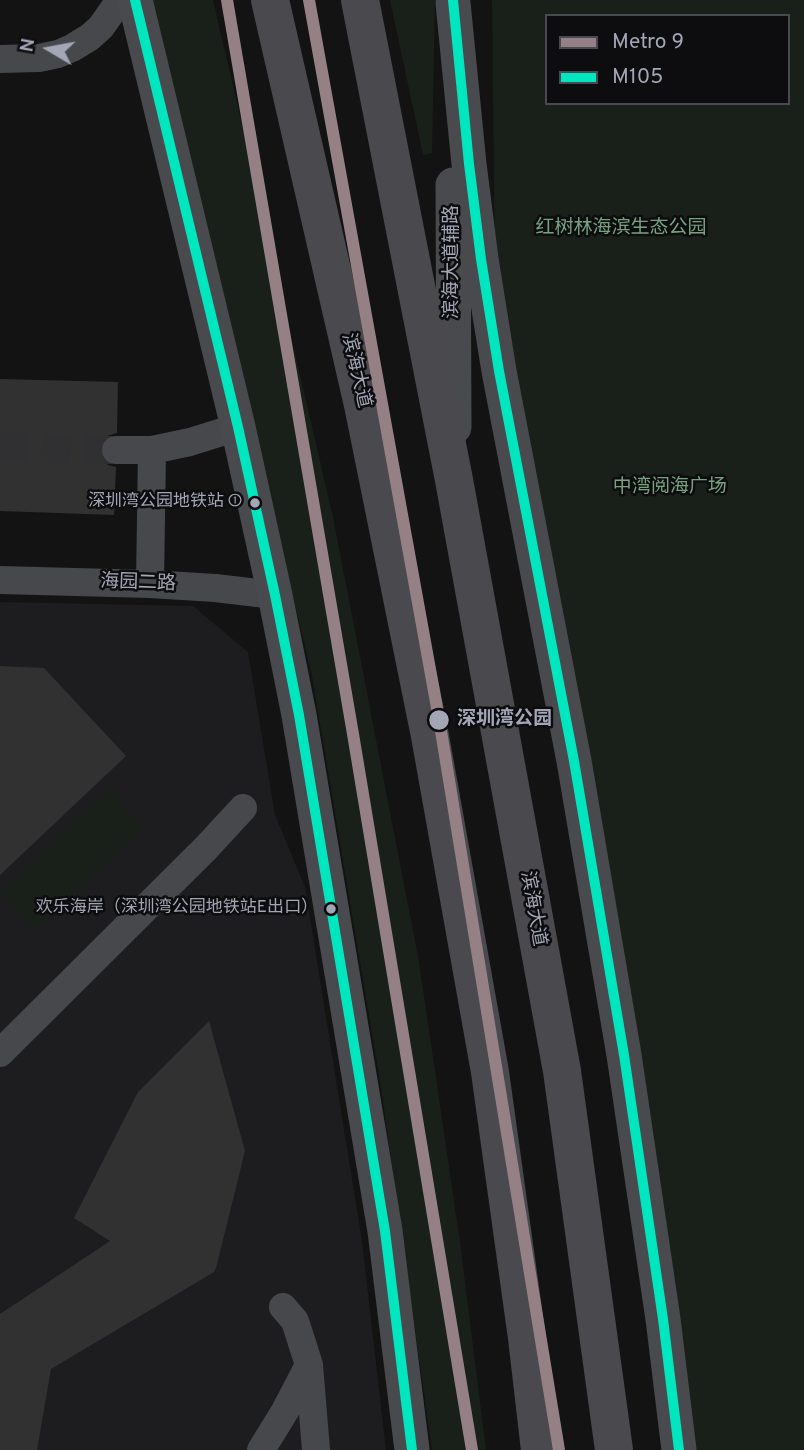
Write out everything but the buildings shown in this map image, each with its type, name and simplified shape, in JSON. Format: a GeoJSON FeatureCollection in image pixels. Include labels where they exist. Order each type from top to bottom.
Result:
{"type":"FeatureCollection","features":[{"type":"Feature","properties":{"kind":"highway"},"geometry":{"type":"LineString","coordinates":[[264,0],[283,57]]}},
{"type":"Feature","properties":{"kind":"highway","name":"滨海大道"},"geometry":{"type":"LineString","coordinates":[[270,0],[363,405],[430,736],[490,1072],[540,1450]]}},
{"type":"Feature","properties":{"kind":"highway","name":"滨海大道"},"geometry":{"type":"LineString","coordinates":[[360,0],[454,480],[562,1071],[614,1450]]}},
{"type":"Feature","properties":{"kind":"main road"},"geometry":{"type":"LineString","coordinates":[[135,0],[237,427],[299,715],[381,1205],[411,1450]]}},
{"type":"Feature","properties":{"kind":"main road","name":"滨海大道辅路"},"geometry":{"type":"LineString","coordinates":[[453,1],[454,480]]}},
{"type":"Feature","properties":{"kind":"main road","name":"滨海大道辅路"},"geometry":{"type":"LineString","coordinates":[[453,1],[481,259],[499,371],[574,761],[624,1055],[663,1319],[679,1450]]}},
{"type":"Feature","properties":{"kind":"street"},"geometry":{"type":"LineString","coordinates":[[0,59],[39,58],[72,48],[101,27],[120,0]]}},
{"type":"Feature","properties":{"kind":"street"},"geometry":{"type":"LineString","coordinates":[[116,450],[152,450],[190,442],[237,427]]}},
{"type":"Feature","properties":{"kind":"street"},"geometry":{"type":"LineString","coordinates":[[150,584],[152,450]]}},
{"type":"Feature","properties":{"kind":"street","name":"海园二路"},"geometry":{"type":"LineString","coordinates":[[0,580],[150,584],[215,588],[275,596]]}},
{"type":"Feature","properties":{"kind":"street"},"geometry":{"type":"LineString","coordinates":[[0,1053],[243,808]]}},
{"type":"Feature","properties":{"kind":"street"},"geometry":{"type":"LineString","coordinates":[[283,1307],[295,1321],[309,1365],[316,1450]]}},
{"type":"Feature","properties":{"kind":"street"},"geometry":{"type":"LineString","coordinates":[[261,1450],[309,1365]]}},
{"type":"Feature","properties":{"kind":"shaded area"},"geometry":{"type":"Polygon","coordinates":[[[0,602],[193,606],[248,652],[275,815],[305,887],[362,1241],[386,1450],[0,1450],[0,602]]]}},
{"type":"Feature","properties":{"kind":"green space"},"geometry":{"type":"Polygon","coordinates":[[[152,0],[213,0],[333,517],[419,962],[460,1242],[486,1450],[432,1450],[381,1087],[312,676],[152,0]]]}},
{"type":"Feature","properties":{"kind":"green space"},"geometry":{"type":"Polygon","coordinates":[[[390,0],[435,0],[432,153],[423,155],[390,0]]]}},
{"type":"Feature","properties":{"kind":"green space","name":"中湾阅海广场"},"geometry":{"type":"Polygon","coordinates":[[[492,0],[804,0],[804,1450],[694,1450],[495,275],[492,0]]]}},
{"type":"Feature","properties":{"kind":"green space"},"geometry":{"type":"Polygon","coordinates":[[[109,789],[145,827],[35,930],[0,892],[109,789]]]}},
{"type":"Feature","properties":{"kind":"tunnel"},"geometry":{"type":"LineString","coordinates":[[0,447],[116,450]]}},
{"type":"Feature","properties":{"kind":"metro line","name":"9"},"geometry":{"type":"LineString","coordinates":[[227,0],[472,1450]]}},
{"type":"Feature","properties":{"kind":"metro line","name":"9"},"geometry":{"type":"LineString","coordinates":[[309,0],[439,719],[559,1450]]}},
{"type":"Feature","properties":{"kind":"transit line","name":"M105"},"geometry":{"type":"LineString","coordinates":[[135,0],[238,427],[299,715],[385,1231],[412,1450]]}},
{"type":"Feature","properties":{"kind":"transit line","name":"M105"},"geometry":{"type":"LineString","coordinates":[[453,0],[481,259],[499,371],[574,761],[624,1055],[663,1319],[679,1450]]}},
{"type":"Feature","properties":{"kind":"place","name":"深圳湾公园地铁站 ①"},"geometry":{"type":"Point","coordinates":[255,503]}},
{"type":"Feature","properties":{"kind":"place","name":"深圳湾公园"},"geometry":{"type":"Point","coordinates":[439,720]}},
{"type":"Feature","properties":{"kind":"place","name":"欢乐海岸（深圳湾公园地铁站E出口）"},"geometry":{"type":"Point","coordinates":[331,909]}},
{"type":"Feature","properties":{"kind":"park label","name":"红树林海滨生态公园"},"geometry":{"type":"Point","coordinates":[621,229]}}]}
